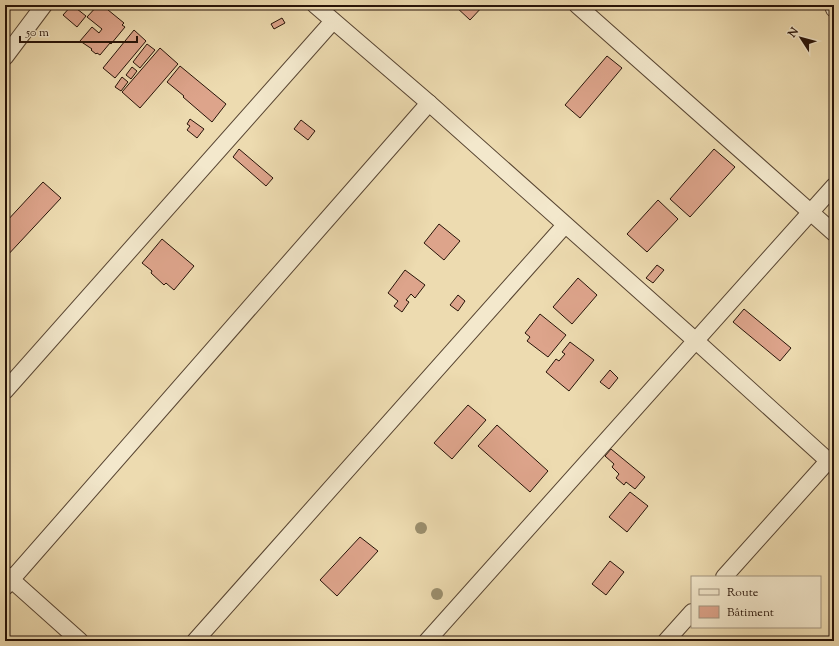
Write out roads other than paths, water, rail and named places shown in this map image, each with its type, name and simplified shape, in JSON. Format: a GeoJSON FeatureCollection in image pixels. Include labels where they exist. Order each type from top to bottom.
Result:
{"type":"FeatureCollection","features":[{"type":"Feature","properties":{"kind":"street"},"geometry":{"type":"LineString","coordinates":[[5,57],[44,5]]}},
{"type":"Feature","properties":{"kind":"street"},"geometry":{"type":"LineString","coordinates":[[315,5],[429,103],[696,341],[831,464],[725,576]]}},
{"type":"Feature","properties":{"kind":"street"},"geometry":{"type":"LineString","coordinates":[[577,5],[834,233]]}},
{"type":"Feature","properties":{"kind":"street"},"geometry":{"type":"LineString","coordinates":[[5,391],[333,21]]}},
{"type":"Feature","properties":{"kind":"street"},"geometry":{"type":"LineString","coordinates":[[80,641],[7,580],[429,103]]}},
{"type":"Feature","properties":{"kind":"street"},"geometry":{"type":"LineString","coordinates":[[427,641],[834,186]]}},
{"type":"Feature","properties":{"kind":"street"},"geometry":{"type":"LineString","coordinates":[[195,641],[565,225]]}},
{"type":"Feature","properties":{"kind":"street"},"geometry":{"type":"LineString","coordinates":[[666,641],[691,613]]}}]}
